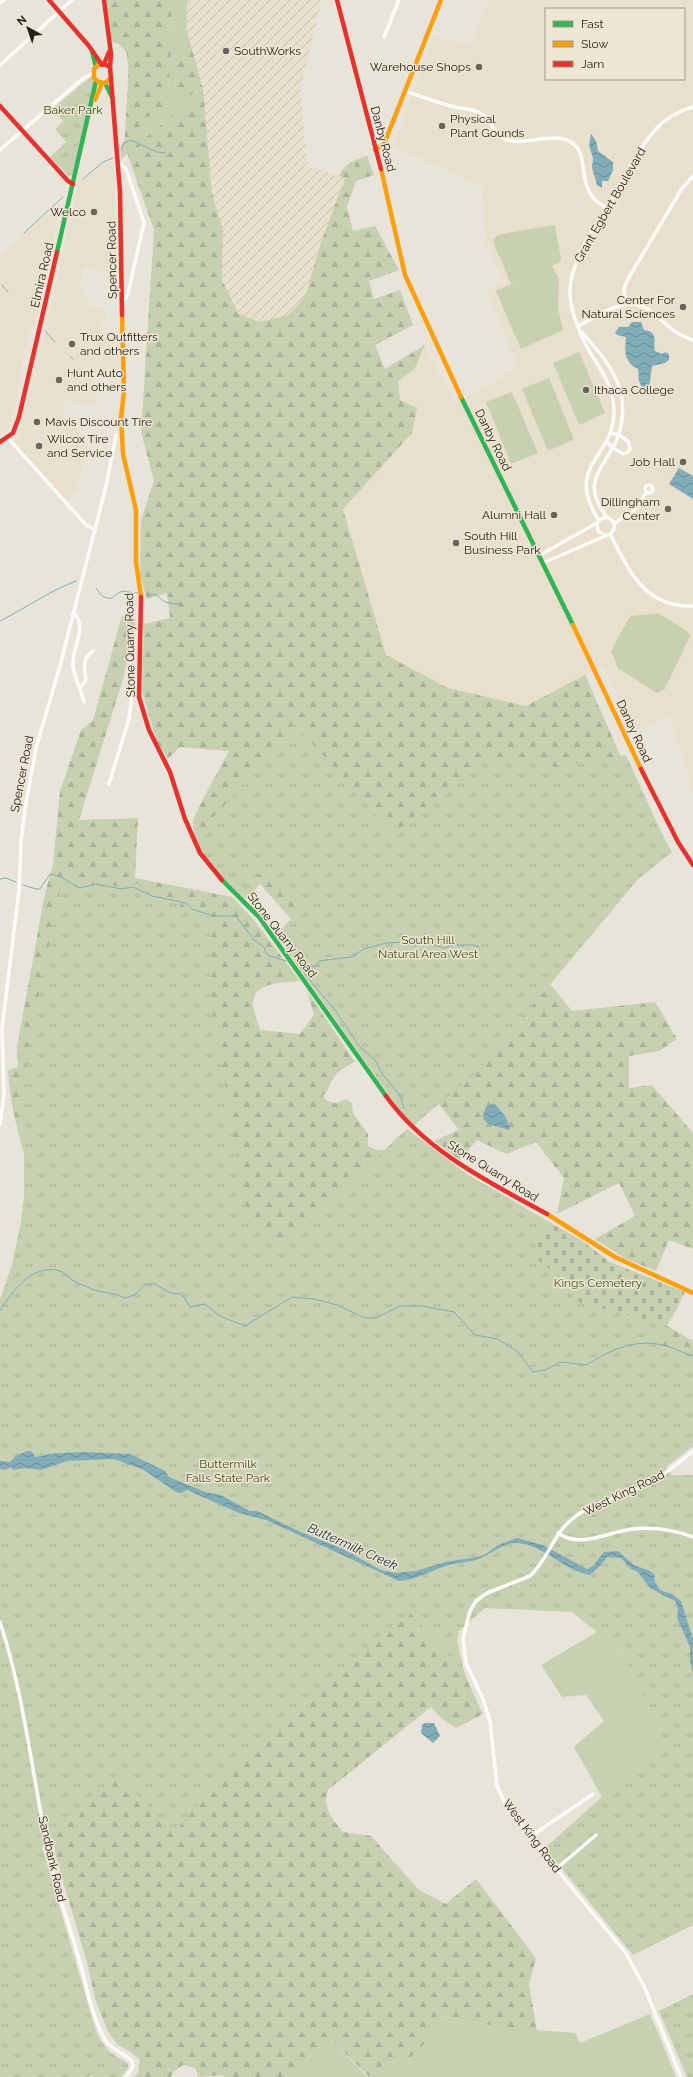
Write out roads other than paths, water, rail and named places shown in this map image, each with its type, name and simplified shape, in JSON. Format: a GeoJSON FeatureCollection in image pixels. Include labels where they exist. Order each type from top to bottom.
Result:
{"type":"FeatureCollection","features":[{"type":"Feature","properties":{"kind":"street"},"geometry":{"type":"LineString","coordinates":[[0,3],[4,0]]}},
{"type":"Feature","properties":{"kind":"street"},"geometry":{"type":"LineString","coordinates":[[49,0],[103,64],[110,68]]}},
{"type":"Feature","properties":{"kind":"street"},"geometry":{"type":"LineString","coordinates":[[0,65],[72,0]]}},
{"type":"Feature","properties":{"kind":"street"},"geometry":{"type":"LineString","coordinates":[[93,73],[96,81],[103,83],[110,79],[112,74],[110,68],[110,50],[104,0]]}},
{"type":"Feature","properties":{"kind":"street","name":"Danby Road"},"geometry":{"type":"LineString","coordinates":[[337,0],[381,167],[405,275],[450,376],[540,555],[658,804],[678,842],[693,865]]}},
{"type":"Feature","properties":{"kind":"street"},"geometry":{"type":"LineString","coordinates":[[384,37],[399,0]]}},
{"type":"Feature","properties":{"kind":"street"},"geometry":{"type":"LineString","coordinates":[[376,150],[384,144],[440,0]]}},
{"type":"Feature","properties":{"kind":"street"},"geometry":{"type":"LineString","coordinates":[[0,150],[86,77],[93,73],[96,67],[103,64],[110,50]]}},
{"type":"Feature","properties":{"kind":"street"},"geometry":{"type":"LineString","coordinates":[[92,51],[96,67]]}},
{"type":"Feature","properties":{"kind":"street","name":"Spencer Road"},"geometry":{"type":"LineString","coordinates":[[110,79],[118,162],[124,391],[121,424]]}},
{"type":"Feature","properties":{"kind":"street","name":"Elmira Road"},"geometry":{"type":"LineString","coordinates":[[8,438],[15,430],[20,417],[96,81]]}},
{"type":"Feature","properties":{"kind":"street","name":"Spencer Road"},"geometry":{"type":"LineString","coordinates":[[103,83],[112,97]]}},
{"type":"Feature","properties":{"kind":"street","name":"Elmira Road"},"geometry":{"type":"LineString","coordinates":[[92,104],[103,83]]}},
{"type":"Feature","properties":{"kind":"street"},"geometry":{"type":"LineString","coordinates":[[404,90],[451,107],[482,114],[498,135],[508,140],[558,139],[571,143],[580,154],[588,190],[598,202],[607,208]]}},
{"type":"Feature","properties":{"kind":"street"},"geometry":{"type":"LineString","coordinates":[[0,106],[73,184]]}},
{"type":"Feature","properties":{"kind":"street","name":"Grant Egbert Boulevard"},"geometry":{"type":"LineString","coordinates":[[598,522],[588,498],[586,478],[594,460],[611,434],[614,408],[610,385],[587,348],[578,326],[570,297],[571,277],[581,252],[654,131],[671,116],[693,107]]}},
{"type":"Feature","properties":{"kind":"street"},"geometry":{"type":"LineString","coordinates":[[118,162],[126,169],[144,223],[128,293],[126,298],[122,300]]}},
{"type":"Feature","properties":{"kind":"street"},"geometry":{"type":"LineString","coordinates":[[626,304],[624,289],[628,278],[681,190],[693,176]]}},
{"type":"Feature","properties":{"kind":"street"},"geometry":{"type":"LineString","coordinates":[[578,326],[613,308],[626,304],[637,304],[644,306],[653,312],[673,332],[693,340]]}},
{"type":"Feature","properties":{"kind":"street","name":"Grant Egbert Boulevard"},"geometry":{"type":"LineString","coordinates":[[578,326],[599,351],[618,382],[623,412],[619,435],[613,448],[599,468],[594,488],[600,508],[607,517]]}},
{"type":"Feature","properties":{"kind":"street","name":"Stone Quarry Road"},"geometry":{"type":"LineString","coordinates":[[121,424],[126,469],[137,518],[136,562],[142,601],[138,679],[139,696],[149,730],[170,772],[185,819],[200,853],[213,870],[258,917],[403,1118],[428,1141],[496,1187],[568,1226],[620,1260],[693,1293]]}},
{"type":"Feature","properties":{"kind":"street"},"geometry":{"type":"LineString","coordinates":[[607,442],[623,454],[628,452],[630,449],[628,441],[619,435],[611,434]]}},
{"type":"Feature","properties":{"kind":"street","name":"Spencer Road"},"geometry":{"type":"LineString","coordinates":[[0,1124],[4,1094],[2,1029],[19,890],[24,814],[36,748],[74,612],[116,435]]}},
{"type":"Feature","properties":{"kind":"street"},"geometry":{"type":"LineString","coordinates":[[0,442],[8,438],[86,525],[94,530]]}},
{"type":"Feature","properties":{"kind":"street"},"geometry":{"type":"LineString","coordinates":[[614,523],[635,510],[646,493]]}},
{"type":"Feature","properties":{"kind":"street"},"geometry":{"type":"LineString","coordinates":[[540,555],[607,517],[614,523],[614,530],[610,534],[543,563]]}},
{"type":"Feature","properties":{"kind":"street"},"geometry":{"type":"LineString","coordinates":[[598,522],[598,531],[605,535]]}},
{"type":"Feature","properties":{"kind":"street"},"geometry":{"type":"LineString","coordinates":[[610,534],[630,572],[649,593],[667,603],[693,606]]}},
{"type":"Feature","properties":{"kind":"street"},"geometry":{"type":"LineString","coordinates":[[74,612],[80,621],[81,626],[73,663],[84,702]]}},
{"type":"Feature","properties":{"kind":"street"},"geometry":{"type":"LineString","coordinates":[[80,688],[86,680],[84,663],[89,653],[93,651]]}},
{"type":"Feature","properties":{"kind":"street"},"geometry":{"type":"LineString","coordinates":[[109,784],[129,719],[133,688],[138,679]]}},
{"type":"Feature","properties":{"kind":"street","name":"West King Road"},"geometry":{"type":"LineString","coordinates":[[681,2077],[644,1986],[625,1952],[530,1837],[504,1801],[497,1786],[490,1721],[483,1699],[466,1663],[463,1638],[470,1611],[476,1601],[487,1593],[524,1580],[536,1571],[558,1533],[583,1511],[634,1491],[665,1474],[693,1451]]}},
{"type":"Feature","properties":{"kind":"street"},"geometry":{"type":"LineString","coordinates":[[558,1533],[575,1541],[640,1529],[677,1532],[693,1537]]}},
{"type":"Feature","properties":{"kind":"street","name":"Sandbank Road"},"geometry":{"type":"LineString","coordinates":[[0,1622],[12,1661],[25,1718],[46,1842],[57,1888],[92,2006],[103,2036],[113,2049],[132,2061],[134,2067],[126,2077]]}},
{"type":"Feature","properties":{"kind":"street"},"geometry":{"type":"LineString","coordinates":[[530,1837],[593,1794]]}},
{"type":"Feature","properties":{"kind":"street"},"geometry":{"type":"LineString","coordinates":[[556,1869],[596,1835]]}},
{"type":"Feature","properties":{"kind":"water"},"geometry":{"type":"Polygon","coordinates":[[[591,134],[596,141],[598,151],[613,162],[613,170],[608,181],[602,181],[602,188],[597,185],[592,168],[593,158],[589,145],[591,134]]]}},
{"type":"Feature","properties":{"kind":"water"},"geometry":{"type":"Polygon","coordinates":[[[632,322],[641,322],[644,330],[649,331],[654,335],[655,351],[662,354],[665,352],[669,354],[669,360],[665,363],[652,366],[649,389],[642,388],[639,381],[638,369],[627,359],[625,351],[626,337],[615,333],[619,327],[628,327],[632,322]]]}},
{"type":"Feature","properties":{"kind":"water"},"geometry":{"type":"Polygon","coordinates":[[[679,468],[693,476],[693,499],[669,484],[679,468]]]}},
{"type":"Feature","properties":{"kind":"water"},"geometry":{"type":"Polygon","coordinates":[[[494,1103],[505,1116],[510,1127],[509,1130],[488,1124],[484,1120],[483,1115],[486,1107],[494,1103]]]}},
{"type":"Feature","properties":{"kind":"water"},"geometry":{"type":"Polygon","coordinates":[[[31,1451],[36,1457],[49,1454],[80,1452],[130,1454],[165,1471],[169,1477],[205,1492],[221,1495],[250,1511],[257,1511],[305,1534],[341,1548],[381,1570],[396,1573],[416,1571],[445,1562],[477,1557],[486,1554],[498,1545],[517,1538],[543,1545],[587,1569],[593,1566],[604,1552],[618,1551],[634,1565],[650,1571],[655,1575],[654,1580],[660,1590],[672,1594],[681,1601],[693,1639],[693,1673],[690,1661],[690,1647],[677,1618],[678,1608],[675,1601],[650,1588],[638,1572],[631,1569],[621,1558],[607,1557],[590,1575],[571,1569],[537,1548],[513,1543],[503,1546],[477,1560],[448,1565],[418,1577],[399,1581],[266,1520],[239,1513],[187,1490],[181,1493],[176,1492],[144,1470],[114,1459],[67,1461],[41,1470],[25,1468],[13,1470],[11,1467],[5,1470],[0,1469],[0,1461],[10,1462],[17,1455],[31,1451]]]}},
{"type":"Feature","properties":{"kind":"water"},"geometry":{"type":"Polygon","coordinates":[[[425,1723],[434,1723],[440,1736],[433,1743],[421,1733],[422,1725],[425,1723]]]}},
{"type":"Feature","properties":{"kind":"waterway"},"geometry":{"type":"LineString","coordinates":[[121,150],[124,143],[131,140],[157,152],[165,153]]}},
{"type":"Feature","properties":{"kind":"waterway"},"geometry":{"type":"LineString","coordinates":[[83,179],[103,162],[113,158]]}},
{"type":"Feature","properties":{"kind":"waterway"},"geometry":{"type":"LineString","coordinates":[[24,233],[63,197]]}},
{"type":"Feature","properties":{"kind":"waterway"},"geometry":{"type":"LineString","coordinates":[[2,285],[8,292]]}},
{"type":"Feature","properties":{"kind":"waterway"},"geometry":{"type":"LineString","coordinates":[[45,331],[55,342]]}},
{"type":"Feature","properties":{"kind":"waterway"},"geometry":{"type":"LineString","coordinates":[[0,621],[56,590],[76,581]]}},
{"type":"Feature","properties":{"kind":"waterway"},"geometry":{"type":"LineString","coordinates":[[96,588],[101,595],[106,598],[112,598],[124,591],[138,593]]}},
{"type":"Feature","properties":{"kind":"waterway"},"geometry":{"type":"LineString","coordinates":[[150,594],[157,595],[162,600],[167,602],[179,604]]}},
{"type":"Feature","properties":{"kind":"waterway"},"geometry":{"type":"LineString","coordinates":[[23,885],[40,889],[50,874],[61,877],[79,888],[97,884],[121,889],[133,887],[152,896],[186,903],[192,909],[214,916],[236,916],[254,940],[264,947],[266,953],[270,956],[286,961]]}},
{"type":"Feature","properties":{"kind":"waterway"},"geometry":{"type":"LineString","coordinates":[[0,879],[6,878],[16,882]]}},
{"type":"Feature","properties":{"kind":"waterway"},"geometry":{"type":"LineString","coordinates":[[297,962],[315,967],[319,961],[351,957],[364,949],[386,943],[424,941],[444,948],[453,945],[474,945],[479,947]]}},
{"type":"Feature","properties":{"kind":"waterway"},"geometry":{"type":"LineString","coordinates":[[298,963],[311,982],[336,1011],[359,1046],[375,1060],[383,1075],[400,1095],[404,1108]]}},
{"type":"Feature","properties":{"kind":"waterway"},"geometry":{"type":"LineString","coordinates":[[0,1311],[17,1287],[24,1280],[41,1271],[50,1270],[60,1271],[72,1280],[92,1289],[116,1294],[124,1298],[135,1295],[145,1284],[155,1284],[170,1293],[182,1294],[190,1307],[205,1304],[220,1316],[245,1326],[292,1297],[314,1299],[337,1305],[365,1318],[376,1318],[400,1306],[422,1306],[454,1312],[475,1335],[498,1339],[518,1352],[533,1372],[545,1370],[561,1362],[587,1365],[616,1349],[637,1344],[659,1344],[693,1356]]}},
{"type":"Feature","properties":{"kind":"place","name":"SouthWorks"},"geometry":{"type":"Point","coordinates":[226,51]}},
{"type":"Feature","properties":{"kind":"place","name":"Warehouse Shops"},"geometry":{"type":"Point","coordinates":[479,67]}},
{"type":"Feature","properties":{"kind":"place","name":"Physical Plant Gounds"},"geometry":{"type":"Point","coordinates":[442,126]}},
{"type":"Feature","properties":{"kind":"place","name":"Welco"},"geometry":{"type":"Point","coordinates":[94,212]}},
{"type":"Feature","properties":{"kind":"place","name":"Center For Natural Sciences"},"geometry":{"type":"Point","coordinates":[683,307]}},
{"type":"Feature","properties":{"kind":"place","name":"Trux Outfitters and others"},"geometry":{"type":"Point","coordinates":[72,344]}},
{"type":"Feature","properties":{"kind":"place","name":"Hunt Auto and others"},"geometry":{"type":"Point","coordinates":[59,380]}},
{"type":"Feature","properties":{"kind":"place","name":"Ithaca College"},"geometry":{"type":"Point","coordinates":[586,390]}},
{"type":"Feature","properties":{"kind":"place","name":"Mavis Discount Tire"},"geometry":{"type":"Point","coordinates":[37,422]}},
{"type":"Feature","properties":{"kind":"place","name":"Wilcox Tire and Service"},"geometry":{"type":"Point","coordinates":[39,446]}},
{"type":"Feature","properties":{"kind":"place","name":"Job Hall"},"geometry":{"type":"Point","coordinates":[683,462]}},
{"type":"Feature","properties":{"kind":"place","name":"Dillingham Center"},"geometry":{"type":"Point","coordinates":[668,509]}},
{"type":"Feature","properties":{"kind":"place","name":"Alumni Hall"},"geometry":{"type":"Point","coordinates":[554,515]}},
{"type":"Feature","properties":{"kind":"place","name":"South Hill Business Park"},"geometry":{"type":"Point","coordinates":[456,543]}},
{"type":"Feature","properties":{"kind":"park label","name":"Baker Park"},"geometry":{"type":"Point","coordinates":[73,110]}},
{"type":"Feature","properties":{"kind":"park label","name":"South Hill Natural Area West"},"geometry":{"type":"Point","coordinates":[428,947]}},
{"type":"Feature","properties":{"kind":"park label","name":"Kings Cemetery"},"geometry":{"type":"Point","coordinates":[598,1283]}},
{"type":"Feature","properties":{"kind":"park label","name":"Buttermilk Falls State Park"},"geometry":{"type":"Point","coordinates":[228,1471]}},
{"type":"Feature","properties":{"kind":"water label","name":"Buttermilk Creek"},"geometry":{"type":"Point","coordinates":[353,1546]}}]}
